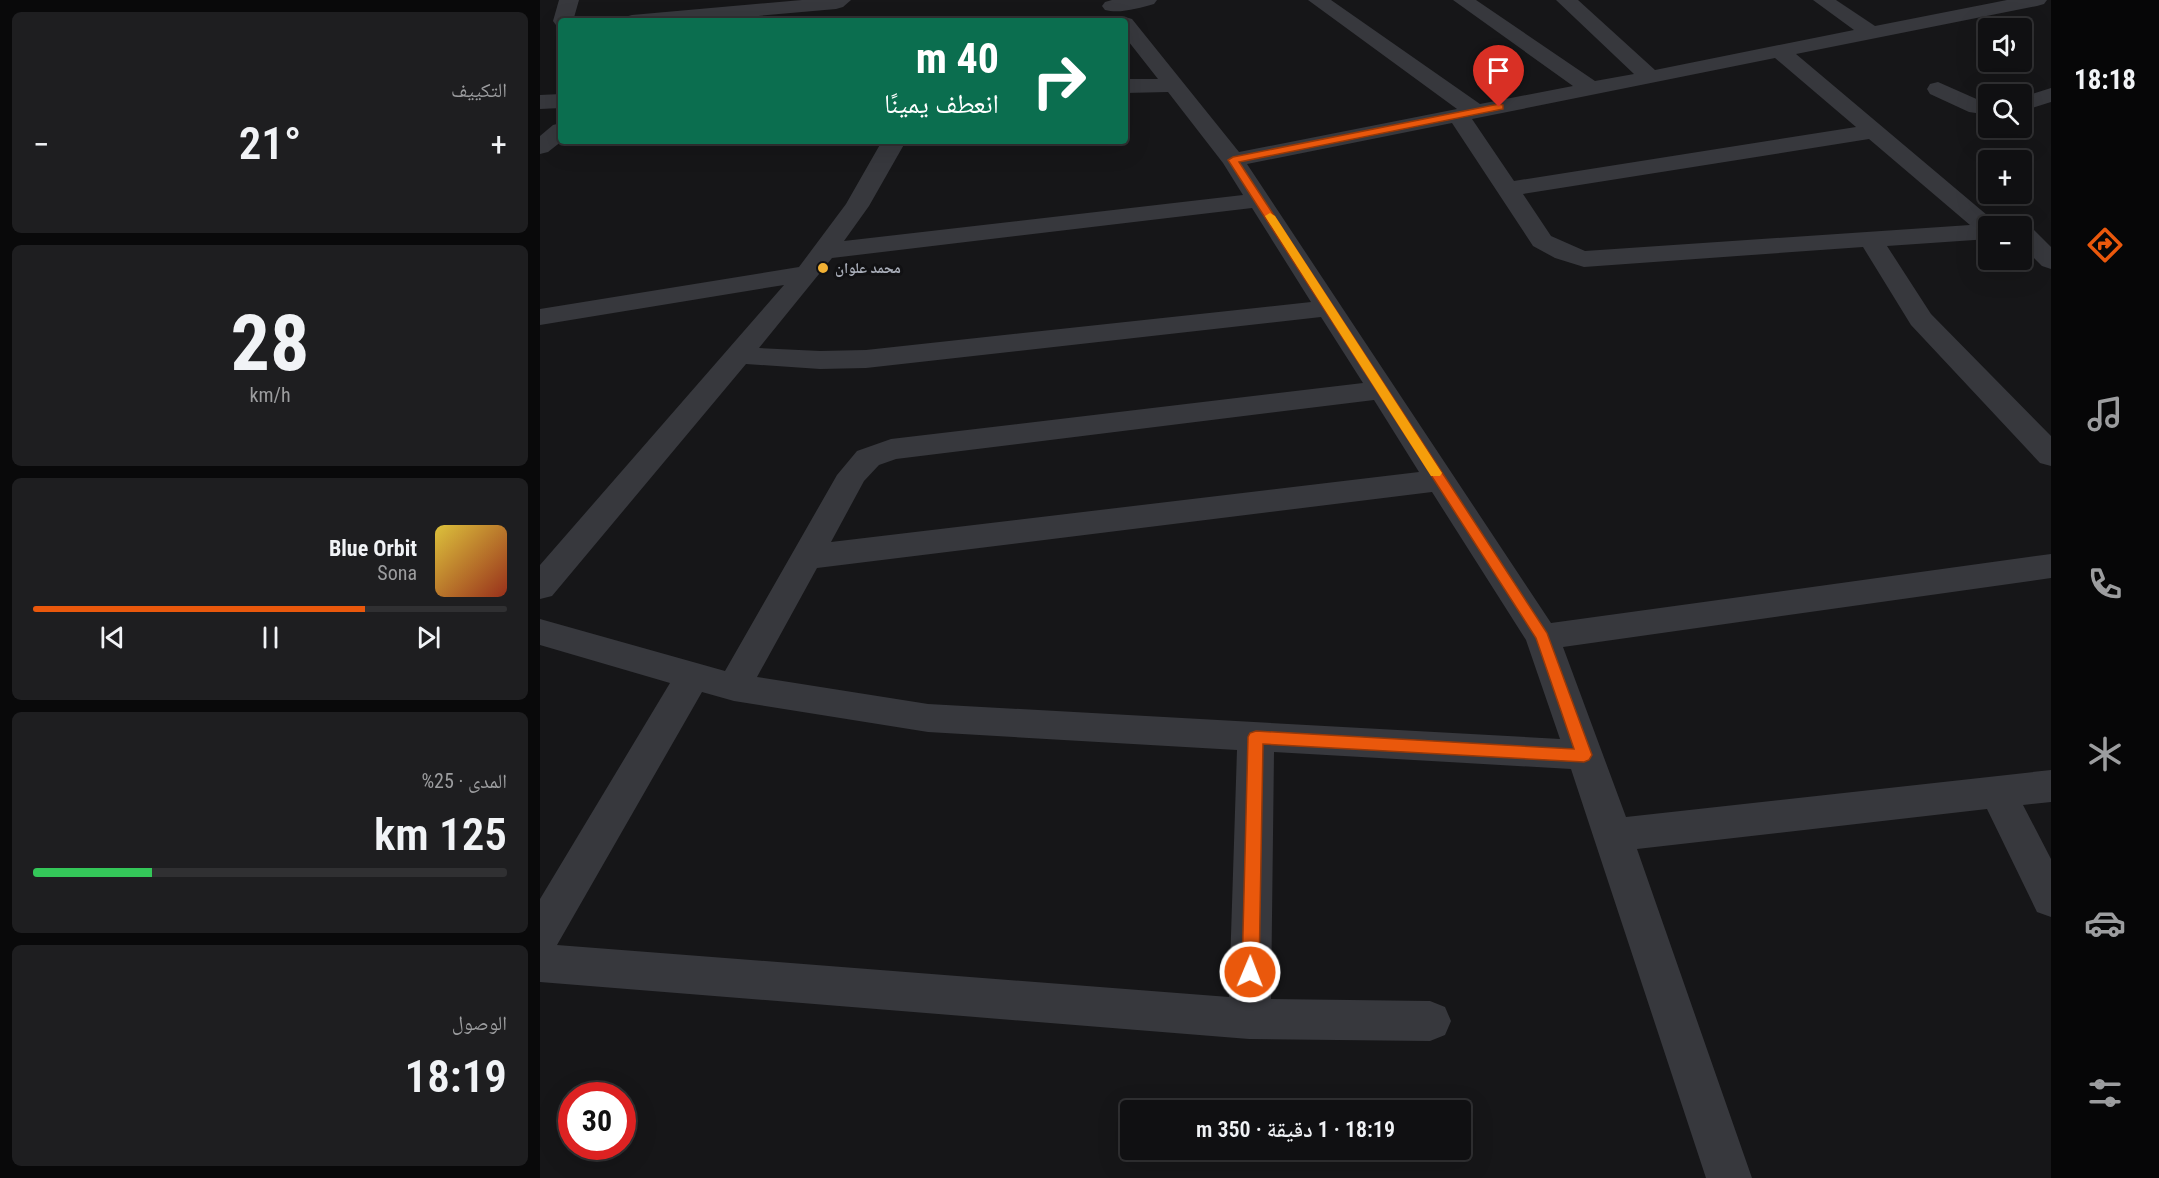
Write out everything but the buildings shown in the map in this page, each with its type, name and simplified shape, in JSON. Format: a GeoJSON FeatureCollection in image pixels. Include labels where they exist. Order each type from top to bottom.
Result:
{"type":"FeatureCollection","features":[{"type":"Feature","properties":{"kind":"street"},"geometry":{"type":"LineString","coordinates":[[564,18],[569,0]]}},
{"type":"Feature","properties":{"kind":"street"},"geometry":{"type":"LineString","coordinates":[[666,18],[836,3],[841,0]]}},
{"type":"Feature","properties":{"kind":"street"},"geometry":{"type":"LineString","coordinates":[[1117,12],[1147,0]]}},
{"type":"Feature","properties":{"kind":"street"},"geometry":{"type":"LineString","coordinates":[[1318,0],[1467,114],[1507,189],[1542,242],[1564,253],[1584,259],[1978,230]]}},
{"type":"Feature","properties":{"kind":"street"},"geometry":{"type":"LineString","coordinates":[[1463,0],[1592,89]]}},
{"type":"Feature","properties":{"kind":"street"},"geometry":{"type":"LineString","coordinates":[[1566,0],[1650,77]]}},
{"type":"Feature","properties":{"kind":"street"},"geometry":{"type":"LineString","coordinates":[[1823,0],[1871,33]]}},
{"type":"Feature","properties":{"kind":"street"},"geometry":{"type":"LineString","coordinates":[[1233,160],[1871,33],[1982,4],[2037,0]]}},
{"type":"Feature","properties":{"kind":"street"},"geometry":{"type":"LineString","coordinates":[[1128,26],[1233,160],[1542,637],[1613,835],[1729,1178]]}},
{"type":"Feature","properties":{"kind":"street"},"geometry":{"type":"LineString","coordinates":[[540,29],[558,27]]}},
{"type":"Feature","properties":{"kind":"street"},"geometry":{"type":"LineString","coordinates":[[1779,51],[1978,220]]}},
{"type":"Feature","properties":{"kind":"street"},"geometry":{"type":"LineString","coordinates":[[1128,86],[1174,85]]}},
{"type":"Feature","properties":{"kind":"street"},"geometry":{"type":"LineString","coordinates":[[1938,89],[1978,107]]}},
{"type":"Feature","properties":{"kind":"street"},"geometry":{"type":"LineString","coordinates":[[2032,101],[2051,95]]}},
{"type":"Feature","properties":{"kind":"street"},"geometry":{"type":"LineString","coordinates":[[540,102],[558,101]]}},
{"type":"Feature","properties":{"kind":"street"},"geometry":{"type":"LineString","coordinates":[[1507,189],[1874,131]]}},
{"type":"Feature","properties":{"kind":"street"},"geometry":{"type":"LineString","coordinates":[[540,147],[558,132]]}},
{"type":"Feature","properties":{"kind":"street"},"geometry":{"type":"LineString","coordinates":[[540,587],[826,251],[858,206],[892,144]]}},
{"type":"Feature","properties":{"kind":"street"},"geometry":{"type":"LineString","coordinates":[[826,251],[1259,200]]}},
{"type":"Feature","properties":{"kind":"street"},"geometry":{"type":"LineString","coordinates":[[2032,229],[2051,226]]}},
{"type":"Feature","properties":{"kind":"street"},"geometry":{"type":"LineString","coordinates":[[1870,239],[1921,319],[2036,437],[2051,456]]}},
{"type":"Feature","properties":{"kind":"street"},"geometry":{"type":"LineString","coordinates":[[2032,241],[2051,261]]}},
{"type":"Feature","properties":{"kind":"street"},"geometry":{"type":"LineString","coordinates":[[540,317],[808,273]]}},
{"type":"Feature","properties":{"kind":"street"},"geometry":{"type":"LineString","coordinates":[[739,354],[820,360],[866,359],[1329,308]]}},
{"type":"Feature","properties":{"kind":"street"},"geometry":{"type":"LineString","coordinates":[[734,687],[852,475],[868,458],[891,449],[1382,390]]}},
{"type":"Feature","properties":{"kind":"street"},"geometry":{"type":"LineString","coordinates":[[807,556],[1440,480]]}},
{"type":"Feature","properties":{"kind":"street"},"geometry":{"type":"LineString","coordinates":[[1542,637],[2051,566]]}},
{"type":"Feature","properties":{"kind":"street"},"geometry":{"type":"LineString","coordinates":[[540,632],[692,677],[734,687],[928,718],[1584,755]]}},
{"type":"Feature","properties":{"kind":"street"},"geometry":{"type":"LineString","coordinates":[[540,936],[692,677]]}},
{"type":"Feature","properties":{"kind":"street"},"geometry":{"type":"LineString","coordinates":[[1249,1019],[1256,737]]}},
{"type":"Feature","properties":{"kind":"street"},"geometry":{"type":"LineString","coordinates":[[1613,835],[2051,786]]}},
{"type":"Feature","properties":{"kind":"street"},"geometry":{"type":"LineString","coordinates":[[1996,791],[2051,899]]}},
{"type":"Feature","properties":{"kind":"street"},"geometry":{"type":"LineString","coordinates":[[540,963],[1249,1019],[1430,1021]]}},
{"type":"Feature","properties":{"kind":"slow traffic"},"geometry":{"type":"LineString","coordinates":[[1270,216],[1436,473]]}},
{"type":"Feature","properties":{"kind":"place","name":"محمد علوان"},"geometry":{"type":"Point","coordinates":[823,268]}},
{"type":"Feature","properties":{"kind":"route"},"geometry":{"type":"LineString","coordinates":[[1250,972],[1256,737],[1584,755],[1542,637],[1233,160],[1499,107]]}}]}
